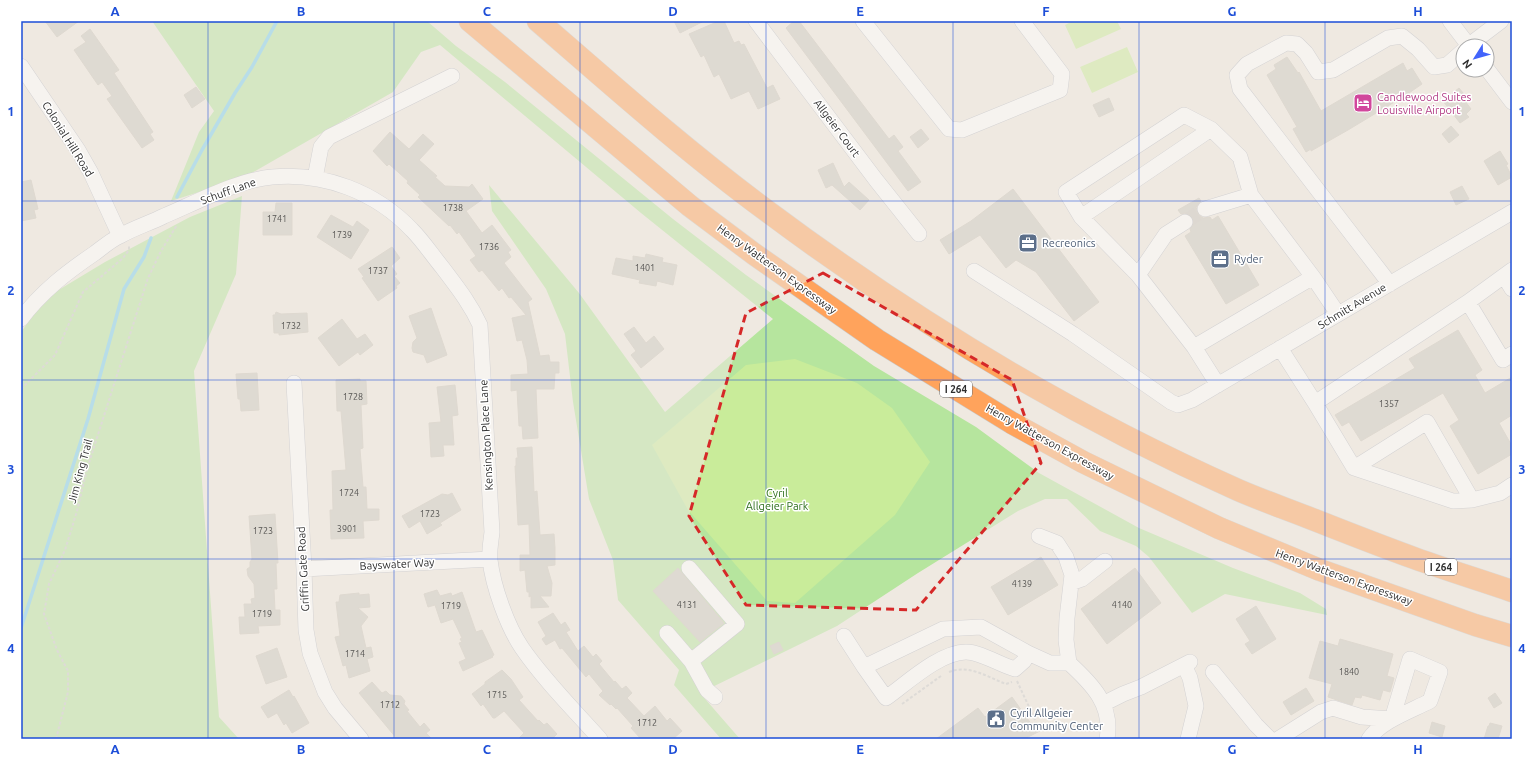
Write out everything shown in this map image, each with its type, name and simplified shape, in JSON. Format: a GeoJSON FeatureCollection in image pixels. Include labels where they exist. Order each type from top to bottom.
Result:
{"type":"FeatureCollection","features":[{"type":"Feature","properties":{"kind":"highway","name":"Henry Watterson Expressway"},"geometry":{"type":"LineString","coordinates":[[470,21],[690,206],[754,254],[877,340],[1012,423],[1083,462],[1219,528],[1320,570],[1475,625],[1512,636]]}},
{"type":"Feature","properties":{"kind":"highway","name":"I 264"},"geometry":{"type":"LineString","coordinates":[[538,21],[684,146],[765,210],[818,249],[931,325],[1021,379],[1147,447],[1240,491],[1416,559],[1512,591]]}},
{"type":"Feature","properties":{"kind":"street","name":"Allgeier Court"},"geometry":{"type":"LineString","coordinates":[[756,21],[876,180],[920,234]]}},
{"type":"Feature","properties":{"kind":"street"},"geometry":{"type":"LineString","coordinates":[[863,21],[949,129],[962,130],[1060,90],[1062,74],[1022,21]]}},
{"type":"Feature","properties":{"kind":"street"},"geometry":{"type":"LineString","coordinates":[[1450,21],[1461,38]]}},
{"type":"Feature","properties":{"kind":"street"},"geometry":{"type":"LineString","coordinates":[[1479,38],[1501,21]]}},
{"type":"Feature","properties":{"kind":"street"},"geometry":{"type":"LineString","coordinates":[[1390,284],[1240,89],[1237,75],[1247,64],[1286,43],[1297,44],[1306,53],[1318,72],[1333,70],[1388,38],[1402,36],[1418,49],[1434,66],[1447,66],[1455,58]]}},
{"type":"Feature","properties":{"kind":"street","name":"Colonial Hill Road"},"geometry":{"type":"LineString","coordinates":[[21,66],[78,150],[123,234]]}},
{"type":"Feature","properties":{"kind":"street"},"geometry":{"type":"LineString","coordinates":[[315,178],[321,147],[329,136],[452,76]]}},
{"type":"Feature","properties":{"kind":"street"},"geometry":{"type":"LineString","coordinates":[[1494,78],[1512,102]]}},
{"type":"Feature","properties":{"kind":"street"},"geometry":{"type":"LineString","coordinates":[[1218,385],[1194,347],[1138,274],[1081,217],[1066,192],[1184,116],[1211,129],[1240,157],[1251,195],[1313,277],[1338,314]]}},
{"type":"Feature","properties":{"kind":"street"},"geometry":{"type":"LineString","coordinates":[[1081,217],[1211,129]]}},
{"type":"Feature","properties":{"kind":"street","name":"Schuff Lane"},"geometry":{"type":"LineString","coordinates":[[21,319],[34,302],[57,281],[123,234],[216,194],[255,180],[272,177],[293,176],[315,178]]}},
{"type":"Feature","properties":{"kind":"street","name":"Kensington Place Lane"},"geometry":{"type":"LineString","coordinates":[[315,178],[364,193],[397,216],[422,241],[473,309],[480,326],[481,335],[492,532],[490,559],[504,613],[521,647],[532,662],[600,739]]}},
{"type":"Feature","properties":{"kind":"street"},"geometry":{"type":"LineString","coordinates":[[1205,209],[1251,195]]}},
{"type":"Feature","properties":{"kind":"street","name":"Schmitt Avenue"},"geometry":{"type":"LineString","coordinates":[[974,271],[1073,334],[1171,402],[1178,405],[1192,400],[1218,385],[1512,212]]}},
{"type":"Feature","properties":{"kind":"street"},"geometry":{"type":"LineString","coordinates":[[1138,274],[1166,234],[1185,222]]}},
{"type":"Feature","properties":{"kind":"street"},"geometry":{"type":"LineString","coordinates":[[1194,347],[1313,277]]}},
{"type":"Feature","properties":{"kind":"street"},"geometry":{"type":"LineString","coordinates":[[1315,403],[1468,302],[1509,278]]}},
{"type":"Feature","properties":{"kind":"street"},"geometry":{"type":"LineString","coordinates":[[1468,302],[1502,360],[1512,354]]}},
{"type":"Feature","properties":{"kind":"street"},"geometry":{"type":"LineString","coordinates":[[1280,348],[1354,468],[1453,501],[1472,500],[1500,493],[1512,485]]}},
{"type":"Feature","properties":{"kind":"street","name":"Griffin Gate Road"},"geometry":{"type":"LineString","coordinates":[[294,384],[306,630],[310,653],[325,692],[334,708],[361,739]]}},
{"type":"Feature","properties":{"kind":"street"},"geometry":{"type":"LineString","coordinates":[[1354,468],[1427,422],[1472,500]]}},
{"type":"Feature","properties":{"kind":"street"},"geometry":{"type":"LineString","coordinates":[[1039,536],[1057,543],[1066,557],[1072,575],[1066,640],[1069,663],[1092,685],[1103,704],[1107,719],[1107,739]]}},
{"type":"Feature","properties":{"kind":"street","name":"Bayswater Way"},"geometry":{"type":"LineString","coordinates":[[304,569],[490,559]]}},
{"type":"Feature","properties":{"kind":"street"},"geometry":{"type":"LineString","coordinates":[[1071,583],[1082,579],[1105,561]]}},
{"type":"Feature","properties":{"kind":"street"},"geometry":{"type":"LineString","coordinates":[[689,568],[737,624],[691,661]]}},
{"type":"Feature","properties":{"kind":"street"},"geometry":{"type":"LineString","coordinates":[[864,667],[942,629],[981,627],[1028,653],[1050,663],[1069,663]]}},
{"type":"Feature","properties":{"kind":"street"},"geometry":{"type":"LineString","coordinates":[[668,632],[691,661],[707,690],[714,697]]}},
{"type":"Feature","properties":{"kind":"street"},"geometry":{"type":"LineString","coordinates":[[844,636],[886,698],[949,654],[967,652],[988,658],[1002,665],[1015,669],[1024,661],[1028,653]]}},
{"type":"Feature","properties":{"kind":"street"},"geometry":{"type":"LineString","coordinates":[[1103,704],[1187,664],[1196,706],[1188,739]]}},
{"type":"Feature","properties":{"kind":"street"},"geometry":{"type":"LineString","coordinates":[[1213,672],[1256,725],[1270,739]]}},
{"type":"Feature","properties":{"kind":"street"},"geometry":{"type":"LineString","coordinates":[[1278,739],[1321,712],[1333,708],[1362,717],[1392,719],[1372,734],[1369,739]]}},
{"type":"Feature","properties":{"kind":"path","name":"Jim King Trail"},"geometry":{"type":"LineString","coordinates":[[56,739],[68,692],[68,671],[57,650],[44,614],[49,584],[65,550],[78,512],[86,469],[110,400],[148,278],[161,251],[176,227],[179,218],[176,211]]}},
{"type":"Feature","properties":{"kind":"path"},"geometry":{"type":"LineString","coordinates":[[21,388],[55,355],[83,292],[123,258],[129,250],[130,239],[123,234]]}},
{"type":"Feature","properties":{"kind":"path"},"geometry":{"type":"LineString","coordinates":[[902,704],[944,674],[953,670],[964,668],[973,670],[1006,684],[1017,680],[1036,722]]}},
{"type":"Feature","properties":{"kind":"highlighted area"},"geometry":{"type":"Polygon","coordinates":[[[823,273],[1012,380],[1041,463],[916,610],[746,605],[689,516],[746,313],[823,273]]]}},
{"type":"Feature","properties":{"kind":"green space","name":"Cyril Allgeier Park"},"geometry":{"type":"Polygon","coordinates":[[[152,21],[427,21],[456,46],[505,82],[673,219],[746,275],[874,366],[976,427],[1039,473],[1139,528],[1233,568],[1300,593],[1326,609],[1327,615],[1225,594],[1192,613],[1149,557],[1136,546],[1100,531],[1067,499],[1045,499],[1018,511],[918,573],[837,626],[700,693],[740,739],[721,739],[674,685],[679,670],[618,600],[613,560],[589,499],[573,402],[565,334],[546,289],[492,211],[489,185],[579,293],[665,412],[773,319],[641,213],[440,45],[421,52],[393,92],[243,178],[171,201],[199,132],[214,111],[152,21]]]}},
{"type":"Feature","properties":{"kind":"green space"},"geometry":{"type":"Polygon","coordinates":[[[1073,21],[1117,21],[1121,29],[1076,49],[1065,25],[1073,21]]]}},
{"type":"Feature","properties":{"kind":"green space"},"geometry":{"type":"Polygon","coordinates":[[[1127,47],[1138,72],[1092,93],[1080,67],[1127,47]]]}},
{"type":"Feature","properties":{"kind":"green space"},"geometry":{"type":"Polygon","coordinates":[[[242,196],[236,274],[194,371],[219,717],[239,739],[21,739],[21,332],[47,297],[105,262],[190,217],[242,196]]]}},
{"type":"Feature","properties":{"kind":"green space","name":"Cyril Allgeier Park"},"geometry":{"type":"Polygon","coordinates":[[[795,359],[857,383],[892,408],[930,462],[895,515],[795,603],[767,601],[688,510],[652,445],[746,365],[795,359]]]}},
{"type":"Feature","properties":{"kind":"building"},"geometry":{"type":"Polygon","coordinates":[[[45,21],[79,21],[57,37],[45,21]]]}},
{"type":"Feature","properties":{"kind":"building"},"geometry":{"type":"Polygon","coordinates":[[[674,21],[704,21],[680,33],[674,21]]]}},
{"type":"Feature","properties":{"kind":"building"},"geometry":{"type":"Polygon","coordinates":[[[719,21],[724,21],[734,43],[739,41],[741,45],[744,44],[767,88],[773,85],[780,99],[758,109],[749,91],[731,99],[719,74],[714,77],[704,55],[701,57],[689,34],[719,21]]]}},
{"type":"Feature","properties":{"kind":"building"},"geometry":{"type":"Polygon","coordinates":[[[794,21],[799,21],[889,139],[894,135],[903,147],[898,151],[921,182],[908,191],[786,28],[794,21]]]}},
{"type":"Feature","properties":{"kind":"building"},"geometry":{"type":"Polygon","coordinates":[[[90,29],[119,70],[114,73],[153,132],[150,134],[154,140],[142,148],[107,99],[112,96],[102,82],[98,85],[74,50],[86,42],[81,36],[90,29]]]}},
{"type":"Feature","properties":{"kind":"building","name":"Candlewood Suites Louisville Airport"},"geometry":{"type":"Polygon","coordinates":[[[1287,57],[1298,73],[1299,72],[1321,111],[1403,63],[1407,71],[1412,68],[1422,84],[1348,130],[1311,151],[1311,149],[1306,152],[1293,129],[1297,127],[1267,75],[1276,69],[1274,65],[1287,57]]]}},
{"type":"Feature","properties":{"kind":"building"},"geometry":{"type":"Polygon","coordinates":[[[196,87],[205,99],[192,108],[184,95],[196,87]]]}},
{"type":"Feature","properties":{"kind":"building"},"geometry":{"type":"Polygon","coordinates":[[[1459,88],[1468,99],[1465,101],[1471,109],[1466,114],[1469,117],[1460,123],[1443,101],[1459,88]]]}},
{"type":"Feature","properties":{"kind":"building"},"geometry":{"type":"Polygon","coordinates":[[[1109,98],[1114,110],[1099,117],[1093,105],[1109,98]]]}},
{"type":"Feature","properties":{"kind":"building"},"geometry":{"type":"Polygon","coordinates":[[[1451,126],[1459,135],[1449,143],[1442,134],[1451,126]]]}},
{"type":"Feature","properties":{"kind":"building"},"geometry":{"type":"Polygon","coordinates":[[[921,129],[929,139],[918,148],[910,137],[921,129]]]}},
{"type":"Feature","properties":{"kind":"building"},"geometry":{"type":"Polygon","coordinates":[[[390,132],[409,149],[423,134],[434,144],[419,160],[437,176],[435,177],[445,186],[469,187],[472,184],[483,199],[466,211],[482,233],[492,225],[511,250],[508,252],[511,257],[504,263],[532,299],[528,302],[540,356],[549,355],[550,362],[559,362],[559,373],[555,373],[554,389],[536,389],[538,438],[523,439],[522,426],[519,426],[517,390],[511,391],[511,375],[528,374],[527,360],[522,340],[517,341],[512,318],[526,315],[511,297],[509,298],[502,288],[499,291],[482,270],[479,272],[470,260],[476,256],[459,232],[457,234],[450,225],[449,226],[418,197],[420,195],[407,183],[408,181],[389,164],[387,166],[373,151],[390,132]]]}},
{"type":"Feature","properties":{"kind":"building"},"geometry":{"type":"Polygon","coordinates":[[[1500,151],[1508,164],[1506,165],[1512,177],[1498,185],[1484,161],[1500,151]]]}},
{"type":"Feature","properties":{"kind":"building"},"geometry":{"type":"Polygon","coordinates":[[[833,163],[844,187],[849,182],[869,200],[860,210],[832,185],[826,188],[818,170],[833,163]]]}},
{"type":"Feature","properties":{"kind":"building"},"geometry":{"type":"Polygon","coordinates":[[[31,180],[38,209],[34,210],[36,218],[21,221],[21,182],[31,180]]]}},
{"type":"Feature","properties":{"kind":"building"},"geometry":{"type":"Polygon","coordinates":[[[1462,186],[1469,199],[1456,205],[1450,192],[1462,186]]]}},
{"type":"Feature","properties":{"kind":"building"},"geometry":{"type":"Polygon","coordinates":[[[1013,189],[1099,302],[1074,321],[1036,272],[1016,260],[1006,268],[980,235],[949,254],[940,240],[971,221],[1013,189]]]}},
{"type":"Feature","properties":{"kind":"building"},"geometry":{"type":"Polygon","coordinates":[[[1199,198],[1201,201],[1196,207],[1199,215],[1203,218],[1210,217],[1212,220],[1218,216],[1259,285],[1226,304],[1185,236],[1191,232],[1190,229],[1193,226],[1194,221],[1190,214],[1181,214],[1178,210],[1199,198]]]}},
{"type":"Feature","properties":{"kind":"building"},"geometry":{"type":"Polygon","coordinates":[[[276,203],[292,203],[292,235],[263,235],[263,212],[275,212],[276,203]]]}},
{"type":"Feature","properties":{"kind":"building"},"geometry":{"type":"Polygon","coordinates":[[[331,215],[353,227],[357,221],[369,230],[351,259],[317,237],[331,215]]]}},
{"type":"Feature","properties":{"kind":"building"},"geometry":{"type":"Polygon","coordinates":[[[392,247],[400,258],[391,266],[397,274],[394,276],[400,283],[396,286],[397,288],[378,301],[362,278],[364,277],[358,269],[392,247]]]}},
{"type":"Feature","properties":{"kind":"building"},"geometry":{"type":"Polygon","coordinates":[[[646,254],[663,258],[662,262],[677,265],[673,285],[657,281],[656,286],[639,283],[640,280],[612,274],[616,258],[633,261],[633,256],[645,258],[646,254]]]}},
{"type":"Feature","properties":{"kind":"building"},"geometry":{"type":"Polygon","coordinates":[[[431,308],[447,355],[427,363],[424,355],[413,352],[413,342],[417,338],[409,316],[431,308]]]}},
{"type":"Feature","properties":{"kind":"building"},"geometry":{"type":"Polygon","coordinates":[[[276,312],[281,314],[307,313],[308,332],[279,335],[279,333],[274,333],[273,315],[275,315],[276,312]]]}},
{"type":"Feature","properties":{"kind":"building"},"geometry":{"type":"Polygon","coordinates":[[[342,319],[357,339],[365,334],[373,345],[360,355],[358,352],[339,366],[318,338],[342,319]]]}},
{"type":"Feature","properties":{"kind":"building"},"geometry":{"type":"Polygon","coordinates":[[[634,327],[646,343],[654,336],[664,349],[641,368],[631,355],[636,351],[624,334],[634,327]]]}},
{"type":"Feature","properties":{"kind":"building"},"geometry":{"type":"Polygon","coordinates":[[[1458,330],[1482,370],[1475,375],[1485,393],[1512,377],[1512,415],[1499,423],[1512,446],[1512,454],[1478,474],[1450,426],[1459,420],[1443,393],[1361,441],[1349,422],[1342,426],[1335,415],[1415,368],[1409,359],[1458,330]]]}},
{"type":"Feature","properties":{"kind":"building"},"geometry":{"type":"Polygon","coordinates":[[[257,373],[259,410],[241,411],[240,399],[238,399],[236,374],[257,373]]]}},
{"type":"Feature","properties":{"kind":"building"},"geometry":{"type":"Polygon","coordinates":[[[360,379],[360,381],[366,381],[367,404],[361,405],[363,448],[360,449],[363,487],[366,487],[367,509],[379,509],[379,520],[363,521],[364,538],[331,539],[330,510],[333,510],[332,471],[346,470],[341,411],[337,411],[336,380],[360,379]]]}},
{"type":"Feature","properties":{"kind":"building"},"geometry":{"type":"Polygon","coordinates":[[[455,385],[458,415],[452,416],[454,445],[443,445],[444,456],[431,457],[429,423],[441,422],[437,387],[455,385]]]}},
{"type":"Feature","properties":{"kind":"building"},"geometry":{"type":"Polygon","coordinates":[[[532,447],[534,492],[537,491],[540,535],[554,534],[555,565],[547,566],[552,583],[551,596],[540,596],[549,607],[531,608],[531,596],[529,597],[529,592],[527,592],[525,570],[520,571],[520,555],[530,555],[529,524],[518,525],[515,466],[516,458],[518,458],[517,448],[532,447]]]}},
{"type":"Feature","properties":{"kind":"building"},"geometry":{"type":"Polygon","coordinates":[[[452,493],[461,510],[440,523],[442,525],[427,534],[420,521],[409,528],[402,516],[442,494],[448,495],[452,493]]]}},
{"type":"Feature","properties":{"kind":"building"},"geometry":{"type":"Polygon","coordinates":[[[275,514],[278,563],[276,563],[277,589],[274,589],[275,610],[280,610],[280,625],[258,626],[259,633],[240,634],[239,617],[245,617],[244,604],[252,604],[251,599],[255,598],[254,584],[248,576],[247,569],[250,567],[250,562],[252,559],[249,516],[275,514]]]}},
{"type":"Feature","properties":{"kind":"building"},"geometry":{"type":"Polygon","coordinates":[[[1041,557],[1058,585],[1008,615],[991,587],[1041,557]]]}},
{"type":"Feature","properties":{"kind":"building"},"geometry":{"type":"Polygon","coordinates":[[[678,568],[724,623],[700,642],[653,591],[678,568]]]}},
{"type":"Feature","properties":{"kind":"building"},"geometry":{"type":"Polygon","coordinates":[[[1135,568],[1161,603],[1107,644],[1081,609],[1135,568]]]}},
{"type":"Feature","properties":{"kind":"building"},"geometry":{"type":"Polygon","coordinates":[[[437,590],[440,596],[451,593],[452,596],[462,592],[476,632],[482,630],[494,655],[492,656],[493,657],[463,671],[459,662],[466,659],[459,643],[462,642],[460,639],[462,638],[453,619],[441,623],[435,605],[428,607],[424,594],[437,590]]]}},
{"type":"Feature","properties":{"kind":"building"},"geometry":{"type":"Polygon","coordinates":[[[359,593],[359,595],[369,594],[370,607],[358,608],[368,617],[361,626],[366,648],[371,647],[373,657],[367,659],[370,671],[349,678],[346,665],[343,666],[335,637],[340,636],[336,602],[339,602],[340,595],[359,593]]]}},
{"type":"Feature","properties":{"kind":"building"},"geometry":{"type":"Polygon","coordinates":[[[1256,606],[1276,639],[1252,654],[1245,644],[1250,641],[1236,619],[1256,606]]]}},
{"type":"Feature","properties":{"kind":"building"},"geometry":{"type":"Polygon","coordinates":[[[553,613],[561,625],[565,622],[570,630],[566,632],[578,651],[584,646],[593,657],[596,654],[602,661],[599,664],[614,682],[615,681],[622,689],[626,686],[632,693],[627,698],[644,716],[655,706],[667,721],[670,718],[682,731],[673,739],[641,739],[631,728],[633,726],[617,708],[616,709],[611,704],[610,705],[599,695],[603,691],[589,674],[586,677],[562,648],[560,649],[555,640],[546,645],[542,639],[546,636],[538,622],[553,613]]]}},
{"type":"Feature","properties":{"kind":"building"},"geometry":{"type":"Polygon","coordinates":[[[1340,639],[1393,654],[1387,676],[1394,678],[1390,692],[1383,690],[1380,700],[1362,695],[1361,698],[1355,697],[1352,705],[1328,697],[1332,684],[1309,678],[1320,641],[1338,646],[1340,639]]]}},
{"type":"Feature","properties":{"kind":"building"},"geometry":{"type":"Polygon","coordinates":[[[779,642],[783,650],[774,654],[770,646],[779,642]]]}},
{"type":"Feature","properties":{"kind":"building"},"geometry":{"type":"Polygon","coordinates":[[[277,648],[287,677],[266,684],[256,656],[277,648]]]}},
{"type":"Feature","properties":{"kind":"building"},"geometry":{"type":"Polygon","coordinates":[[[502,670],[511,679],[523,697],[519,700],[538,721],[539,720],[544,725],[547,723],[557,734],[552,739],[518,739],[524,733],[504,711],[493,718],[483,704],[481,706],[472,694],[485,684],[485,682],[502,670]]]}},
{"type":"Feature","properties":{"kind":"building"},"geometry":{"type":"Polygon","coordinates":[[[372,682],[382,693],[386,691],[390,695],[401,696],[405,701],[404,704],[409,710],[407,711],[420,727],[424,723],[430,730],[426,733],[432,739],[397,739],[359,693],[372,682]]]}},
{"type":"Feature","properties":{"kind":"building"},"geometry":{"type":"Polygon","coordinates":[[[1306,688],[1314,701],[1291,715],[1283,702],[1306,688]]]}},
{"type":"Feature","properties":{"kind":"building"},"geometry":{"type":"Polygon","coordinates":[[[289,690],[309,723],[292,733],[286,723],[284,725],[277,713],[268,718],[261,707],[289,690]]]}},
{"type":"Feature","properties":{"kind":"building"},"geometry":{"type":"Polygon","coordinates":[[[1495,693],[1502,703],[1494,708],[1488,698],[1495,693]]]}},
{"type":"Feature","properties":{"kind":"building","name":"Cyril Allgeier Community Center"},"geometry":{"type":"Polygon","coordinates":[[[1012,697],[1032,725],[1036,722],[1042,730],[1024,739],[936,739],[978,708],[985,717],[1012,697]]]}},
{"type":"Feature","properties":{"kind":"building"},"geometry":{"type":"Polygon","coordinates":[[[1432,722],[1445,726],[1442,737],[1429,733],[1432,722]]]}},
{"type":"Feature","properties":{"kind":"building"},"geometry":{"type":"Polygon","coordinates":[[[1490,723],[1502,726],[1498,739],[1484,739],[1490,723]]]}},
{"type":"Feature","properties":{"kind":"waterway"},"geometry":{"type":"LineString","coordinates":[[177,197],[202,150],[252,67],[277,21]]}},
{"type":"Feature","properties":{"kind":"waterway"},"geometry":{"type":"LineString","coordinates":[[21,628],[88,419],[124,289],[144,257],[151,238]]}},
{"type":"Feature","properties":{"kind":"tunnel"},"geometry":{"type":"LineString","coordinates":[[1185,222],[1205,209]]}},
{"type":"Feature","properties":{"kind":"place","name":"Candlewood Suites Louisville Airport"},"geometry":{"type":"Point","coordinates":[1363,103]}},
{"type":"Feature","properties":{"kind":"place","name":"Recreonics"},"geometry":{"type":"Point","coordinates":[1028,243]}},
{"type":"Feature","properties":{"kind":"place","name":"Ryder"},"geometry":{"type":"Point","coordinates":[1220,259]}},
{"type":"Feature","properties":{"kind":"place","name":"Cyril Allgeier Community Center"},"geometry":{"type":"Point","coordinates":[996,719]}}]}
